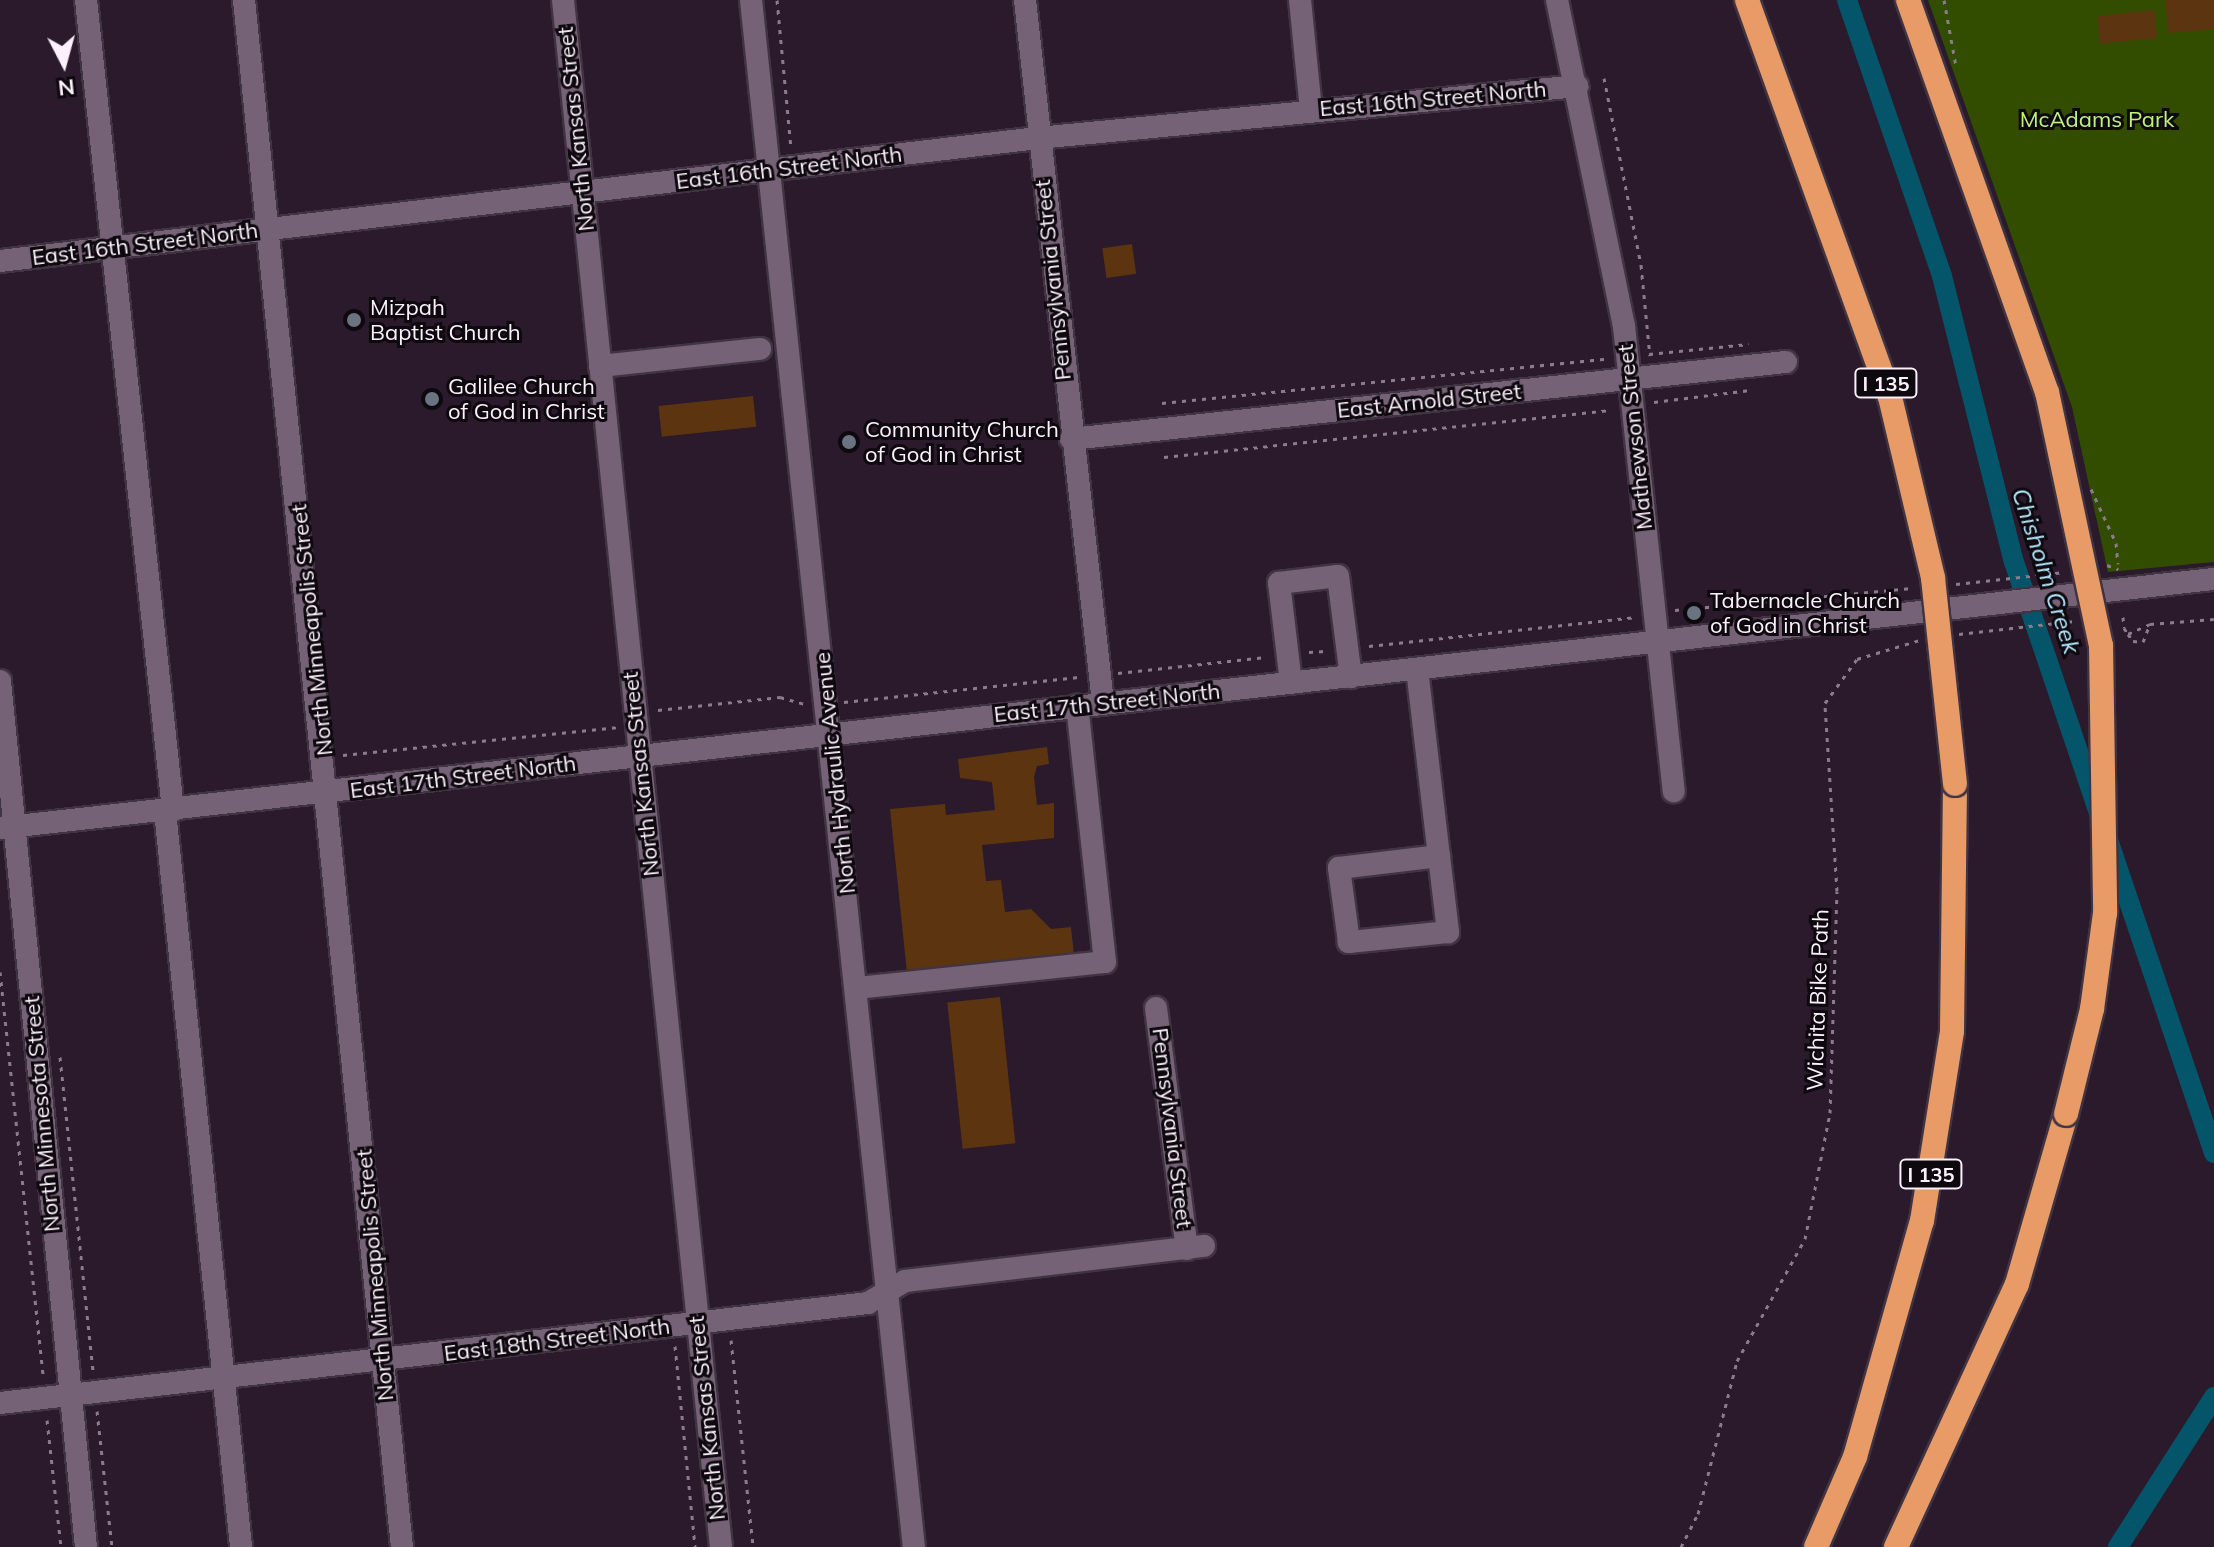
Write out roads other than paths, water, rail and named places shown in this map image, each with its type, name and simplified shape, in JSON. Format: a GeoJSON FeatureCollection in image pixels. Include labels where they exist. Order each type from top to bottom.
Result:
{"type":"FeatureCollection","features":[{"type":"Feature","properties":{"kind":"highway","name":"I 135"},"geometry":{"type":"LineString","coordinates":[[1747,0],[1890,397],[1933,578],[1955,784],[1952,1031],[1922,1221],[1860,1444],[1816,1547]]}},
{"type":"Feature","properties":{"kind":"highway"},"geometry":{"type":"LineString","coordinates":[[1896,1547],[2017,1284],[2066,1114],[2092,1009],[2105,913],[2101,645],[2047,392],[1908,0]]}},
{"type":"Feature","properties":{"kind":"street"},"geometry":{"type":"LineString","coordinates":[[86,0],[241,1547]]}},
{"type":"Feature","properties":{"kind":"street","name":"North Minneapolis Street"},"geometry":{"type":"LineString","coordinates":[[244,0],[330,793],[402,1547]]}},
{"type":"Feature","properties":{"kind":"street","name":"North Kansas Street"},"geometry":{"type":"LineString","coordinates":[[563,0],[721,1547]]}},
{"type":"Feature","properties":{"kind":"street","name":"North Hydraulic Avenue"},"geometry":{"type":"LineString","coordinates":[[751,0],[828,703],[914,1547]]}},
{"type":"Feature","properties":{"kind":"street","name":"Pennsylvania Street"},"geometry":{"type":"LineString","coordinates":[[1025,0],[1071,439],[1103,703]]}},
{"type":"Feature","properties":{"kind":"street"},"geometry":{"type":"LineString","coordinates":[[1300,0],[1311,110]]}},
{"type":"Feature","properties":{"kind":"street","name":"Mathewson Street"},"geometry":{"type":"LineString","coordinates":[[1557,0],[1643,370],[1654,615],[1674,791]]}},
{"type":"Feature","properties":{"kind":"street","name":"East 16th Street North"},"geometry":{"type":"LineString","coordinates":[[0,261],[1038,138],[1578,86]]}},
{"type":"Feature","properties":{"kind":"street"},"geometry":{"type":"LineString","coordinates":[[600,366],[760,349]]}},
{"type":"Feature","properties":{"kind":"street","name":"East Arnold Street"},"geometry":{"type":"LineString","coordinates":[[1071,439],[1643,370],[1786,362]]}},
{"type":"Feature","properties":{"kind":"street"},"geometry":{"type":"LineString","coordinates":[[1291,683],[1279,583],[1338,576],[1351,677]]}},
{"type":"Feature","properties":{"kind":"street","name":"East 17th Street North"},"geometry":{"type":"LineString","coordinates":[[8,827],[1656,642],[1968,593],[2103,590],[2214,579]]}},
{"type":"Feature","properties":{"kind":"street"},"geometry":{"type":"LineString","coordinates":[[1417,669],[1448,932],[1349,942],[1339,868],[1439,856]]}},
{"type":"Feature","properties":{"kind":"street","name":"North Minnesota Street"},"geometry":{"type":"LineString","coordinates":[[0,681],[8,827],[86,1547]]}},
{"type":"Feature","properties":{"kind":"street"},"geometry":{"type":"LineString","coordinates":[[857,988],[1105,962],[1077,706]]}},
{"type":"Feature","properties":{"kind":"street","name":"Pennsylvania Street"},"geometry":{"type":"LineString","coordinates":[[1156,1008],[1196,1248]]}},
{"type":"Feature","properties":{"kind":"street","name":"East 18th Street North"},"geometry":{"type":"LineString","coordinates":[[0,1403],[382,1360],[698,1330],[868,1303],[905,1281],[1196,1248]]}},
{"type":"Feature","properties":{"kind":"waterway","name":"Chisholm Creek"},"geometry":{"type":"LineString","coordinates":[[1847,0],[1942,276],[2014,562],[2214,1153]]}},
{"type":"Feature","properties":{"kind":"waterway","name":"Chisholm Creek"},"geometry":{"type":"LineString","coordinates":[[2118,1547],[2214,1397]]}},
{"type":"Feature","properties":{"kind":"place","name":"Mizpah Baptist Church"},"geometry":{"type":"Point","coordinates":[354,320]}},
{"type":"Feature","properties":{"kind":"place","name":"Galilee Church of God in Christ"},"geometry":{"type":"Point","coordinates":[432,399]}},
{"type":"Feature","properties":{"kind":"place","name":"Community Church of God in Christ"},"geometry":{"type":"Point","coordinates":[849,442]}},
{"type":"Feature","properties":{"kind":"place","name":"Tabernacle Church of God in Christ"},"geometry":{"type":"Point","coordinates":[1694,613]}},
{"type":"Feature","properties":{"kind":"park label","name":"McAdams Park"},"geometry":{"type":"Point","coordinates":[2097,120]}}]}
